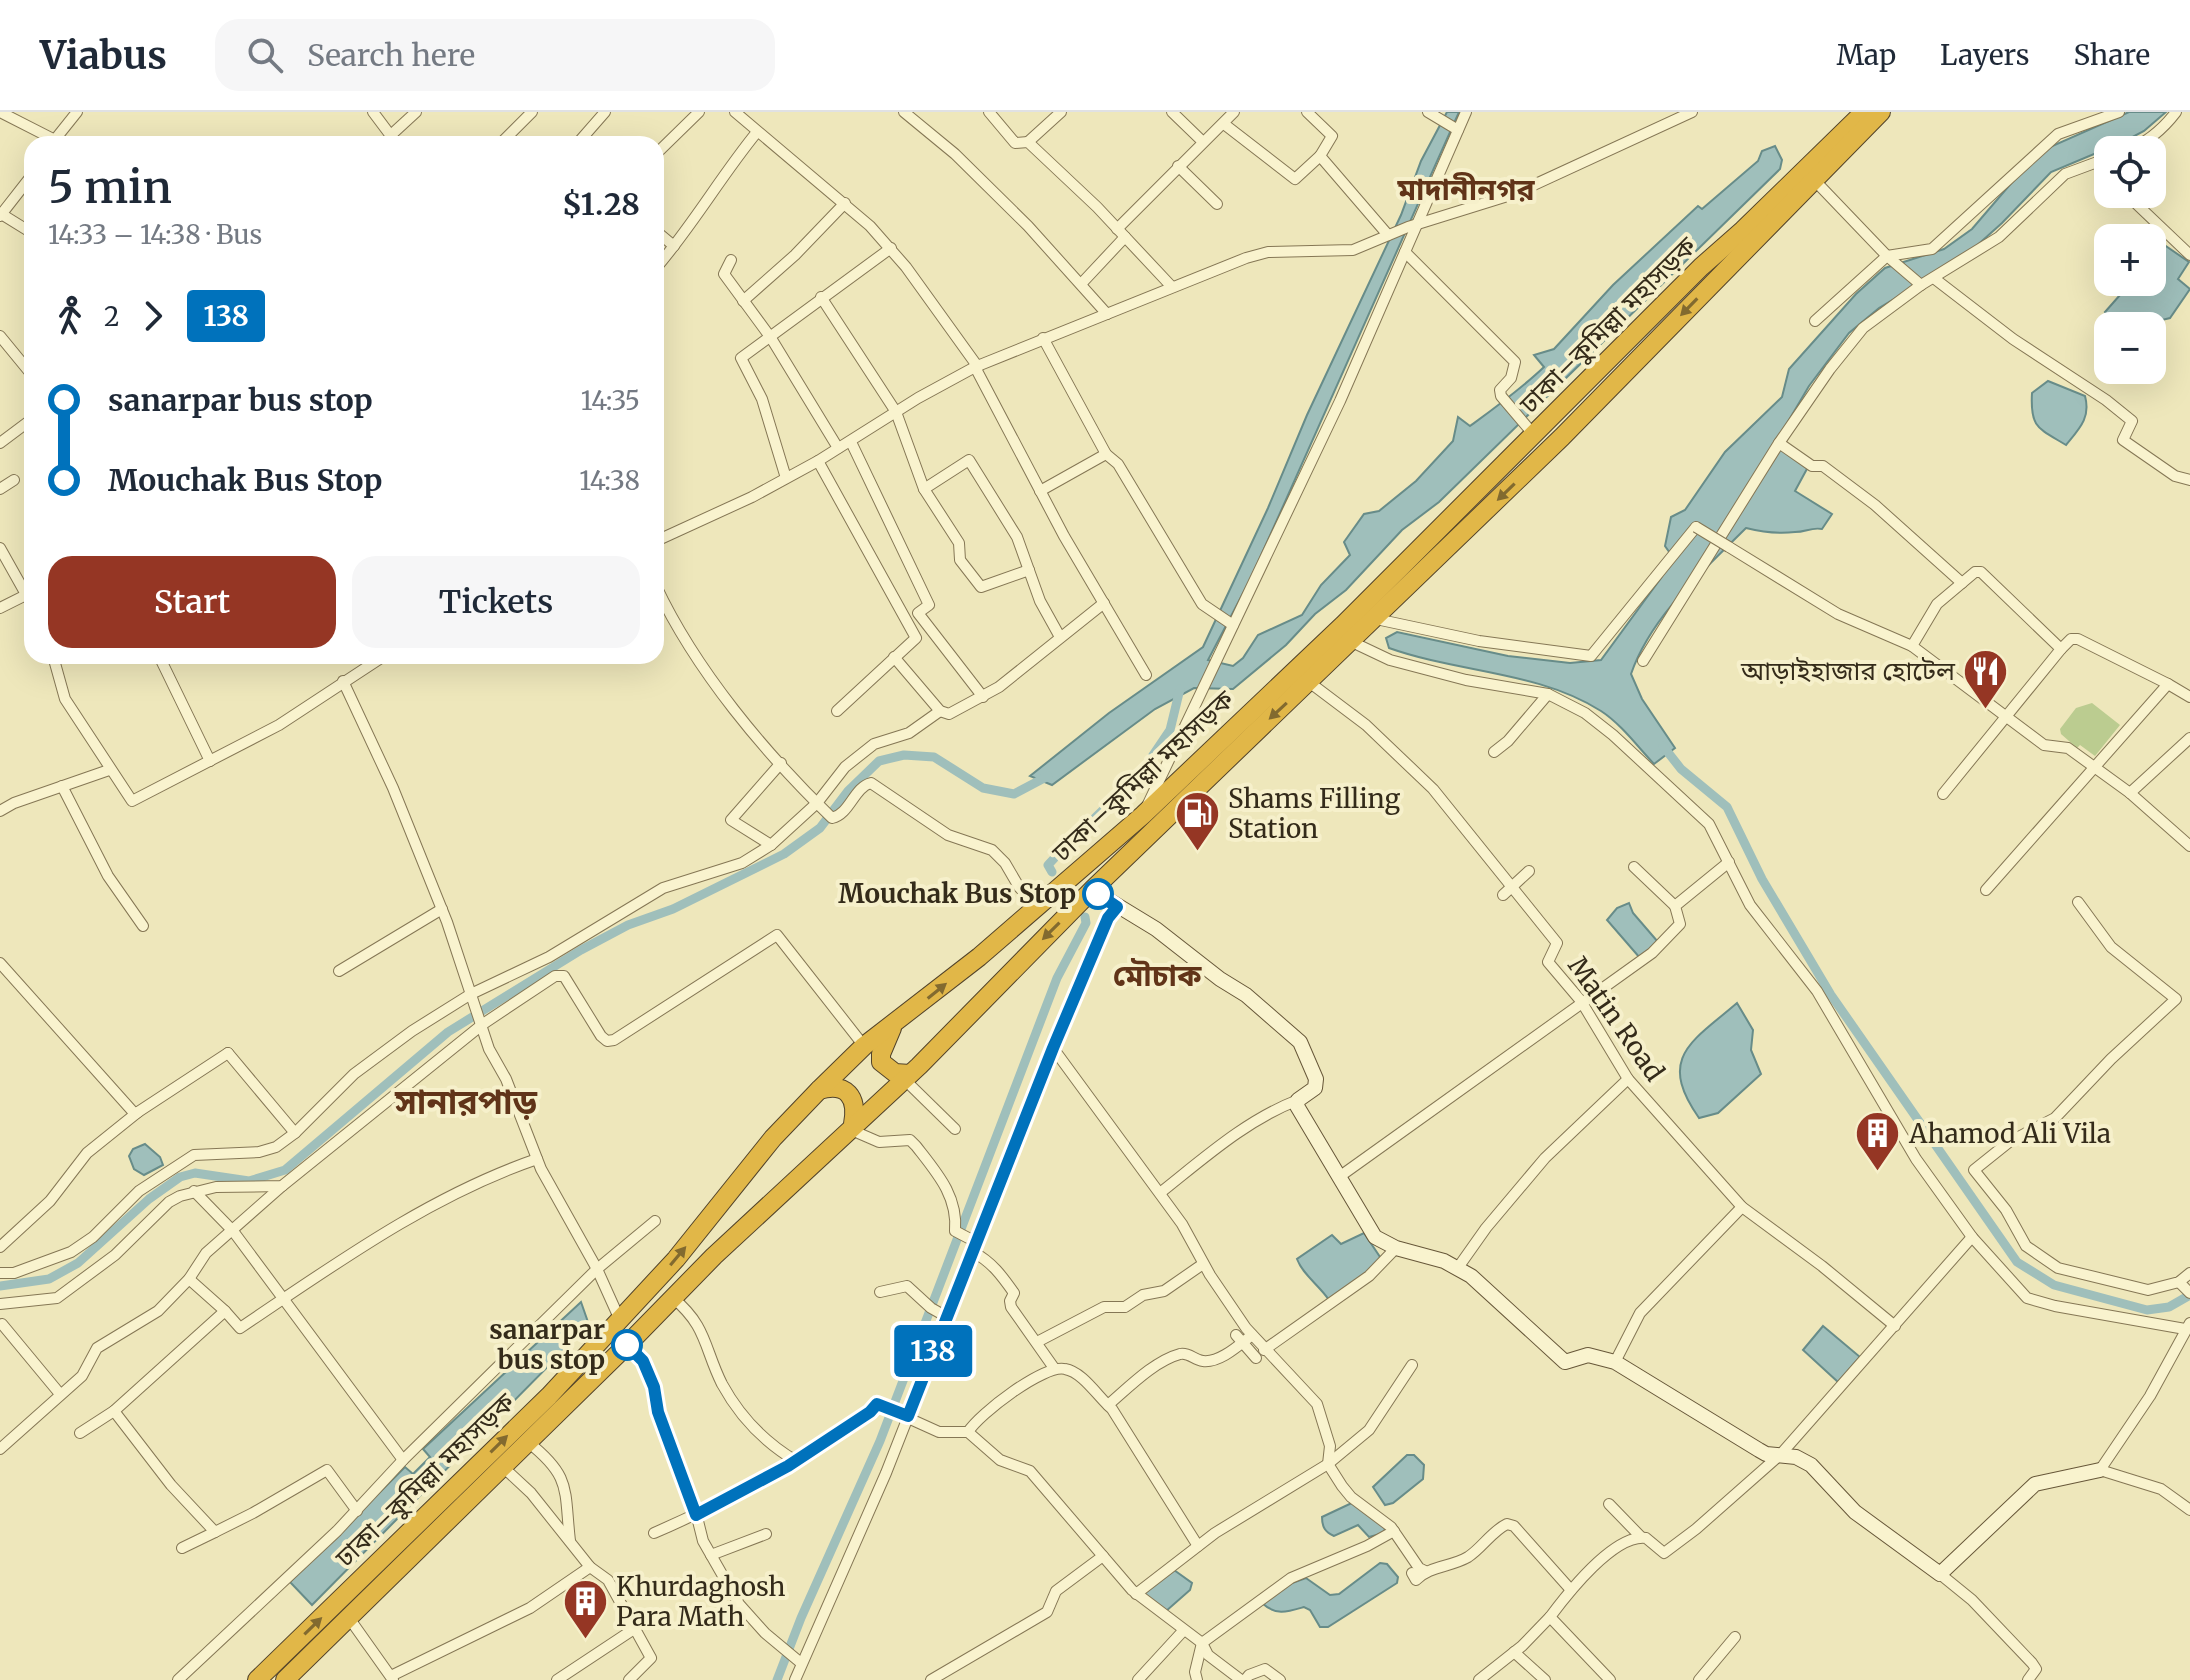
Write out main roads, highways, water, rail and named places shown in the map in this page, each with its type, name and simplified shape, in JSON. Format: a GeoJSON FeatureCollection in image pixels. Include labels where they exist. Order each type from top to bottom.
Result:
{"type":"FeatureCollection","features":[{"type":"Feature","properties":{"kind":"highway"},"geometry":{"type":"LineString","coordinates":[[1701,267],[1735,223],[1848,112]]}},
{"type":"Feature","properties":{"kind":"highway","name":"ঢাকা–কুমিল্লা মহাসড়ক"},"geometry":{"type":"LineString","coordinates":[[257,1680],[549,1396],[676,1259],[773,1138],[864,1046],[1037,906],[1143,815],[1343,625],[1529,429],[1743,230],[1864,112]]}},
{"type":"Feature","properties":{"kind":"highway","name":"ঢাকা–কুমিল্লা মহাসড়ক"},"geometry":{"type":"LineString","coordinates":[[285,1680],[673,1298],[907,1076],[1092,890],[1562,437],[1881,112]]}},
{"type":"Feature","properties":{"kind":"highway"},"geometry":{"type":"LineString","coordinates":[[1715,280],[1745,261],[1895,112]]}},
{"type":"Feature","properties":{"kind":"highway"},"geometry":{"type":"LineString","coordinates":[[895,1023],[885,1041],[881,1062],[895,1073],[907,1076]]}},
{"type":"Feature","properties":{"kind":"highway"},"geometry":{"type":"LineString","coordinates":[[819,1090],[837,1087],[851,1094],[854,1100],[851,1126]]}},
{"type":"Feature","properties":{"kind":"water"},"geometry":{"type":"Polygon","coordinates":[[[1447,112],[1459,112],[1251,578],[1208,660],[1233,666],[1243,658],[1258,635],[1302,615],[1321,585],[1350,555],[1344,542],[1364,514],[1379,511],[1416,481],[1453,441],[1458,417],[1470,426],[1535,375],[1544,367],[1534,355],[1554,349],[1613,285],[1698,206],[1702,209],[1758,161],[1762,151],[1775,146],[1782,160],[1780,169],[1439,502],[1402,530],[1346,590],[1233,689],[1194,688],[1155,709],[1052,785],[1030,776],[1109,713],[1203,647],[1401,215],[1421,161],[1447,112]]]}},
{"type":"Feature","properties":{"kind":"water"},"geometry":{"type":"Polygon","coordinates":[[[2129,112],[2166,112],[2134,136],[2094,136],[2094,154],[2051,172],[1963,258],[1879,308],[1849,333],[1809,386],[1776,442],[1808,467],[1795,491],[1832,514],[1822,529],[1783,533],[1746,528],[1665,613],[1631,674],[1642,699],[1675,748],[1654,764],[1615,722],[1577,698],[1525,680],[1389,648],[1386,638],[1397,632],[1508,656],[1570,663],[1601,660],[1661,578],[1672,556],[1665,546],[1671,517],[1685,510],[1725,452],[1782,397],[1789,369],[1856,294],[1885,268],[1944,249],[1972,229],[2014,180],[2050,147],[2129,112]]]}},
{"type":"Feature","properties":{"kind":"water"},"geometry":{"type":"Polygon","coordinates":[[[2166,246],[2189,262],[2178,279],[2190,289],[2170,318],[2166,319],[2166,312],[2105,312],[2119,296],[2166,296],[2166,246]]]}},
{"type":"Feature","properties":{"kind":"water"},"geometry":{"type":"Polygon","coordinates":[[[2048,381],[2085,396],[2085,417],[2066,445],[2042,430],[2034,420],[2032,393],[2048,381]]]}},
{"type":"Feature","properties":{"kind":"water"},"geometry":{"type":"Polygon","coordinates":[[[1629,903],[1633,913],[1658,942],[1640,958],[1607,920],[1617,908],[1629,903]]]}},
{"type":"Feature","properties":{"kind":"water"},"geometry":{"type":"Polygon","coordinates":[[[1737,1003],[1753,1030],[1751,1050],[1761,1074],[1718,1113],[1699,1118],[1686,1097],[1681,1080],[1685,1052],[1706,1028],[1737,1003]]]}},
{"type":"Feature","properties":{"kind":"water"},"geometry":{"type":"Polygon","coordinates":[[[145,1144],[160,1157],[163,1165],[144,1175],[134,1169],[129,1156],[133,1149],[145,1144]]]}},
{"type":"Feature","properties":{"kind":"water"},"geometry":{"type":"Polygon","coordinates":[[[1364,1233],[1382,1260],[1368,1275],[1329,1300],[1297,1259],[1332,1235],[1341,1244],[1364,1233]]]}},
{"type":"Feature","properties":{"kind":"water"},"geometry":{"type":"Polygon","coordinates":[[[581,1302],[589,1325],[312,1605],[290,1582],[405,1467],[413,1474],[430,1457],[423,1449],[581,1302]]]}},
{"type":"Feature","properties":{"kind":"water"},"geometry":{"type":"Polygon","coordinates":[[[1823,1326],[1860,1357],[1838,1382],[1803,1350],[1823,1326]]]}},
{"type":"Feature","properties":{"kind":"water"},"geometry":{"type":"Polygon","coordinates":[[[1407,1455],[1414,1455],[1424,1465],[1423,1479],[1393,1503],[1385,1505],[1373,1487],[1407,1455]]]}},
{"type":"Feature","properties":{"kind":"water"},"geometry":{"type":"Polygon","coordinates":[[[1356,1501],[1385,1528],[1384,1533],[1369,1537],[1358,1525],[1334,1536],[1326,1531],[1322,1517],[1356,1501]]]}},
{"type":"Feature","properties":{"kind":"water"},"geometry":{"type":"Polygon","coordinates":[[[1380,1563],[1387,1564],[1398,1577],[1397,1583],[1328,1627],[1320,1627],[1310,1610],[1304,1607],[1277,1611],[1262,1603],[1292,1583],[1306,1578],[1330,1595],[1339,1594],[1380,1563]]]}},
{"type":"Feature","properties":{"kind":"water"},"geometry":{"type":"Polygon","coordinates":[[[1174,1570],[1192,1583],[1190,1590],[1165,1612],[1142,1592],[1174,1570]]]}},
{"type":"Feature","properties":{"kind":"waterway"},"geometry":{"type":"LineString","coordinates":[[1052,872],[1048,865],[1141,773],[1170,730],[1180,689]]}},
{"type":"Feature","properties":{"kind":"waterway"},"geometry":{"type":"LineString","coordinates":[[1663,746],[1681,769],[1727,807],[1762,879],[1831,995],[2017,1262],[2054,1285],[2147,1310],[2169,1307],[2190,1295]]}},
{"type":"Feature","properties":{"kind":"waterway"},"geometry":{"type":"LineString","coordinates":[[0,1286],[49,1279],[78,1263],[149,1199],[180,1177],[195,1173],[249,1181],[285,1170],[448,1032],[581,950],[628,925],[673,909],[784,854],[820,828],[848,791],[879,761],[904,755],[934,757],[983,788],[1014,794],[1048,776]]}},
{"type":"Feature","properties":{"kind":"waterway"},"geometry":{"type":"LineString","coordinates":[[777,1680],[801,1618],[880,1441],[1057,978],[1086,923],[1085,917]]}},
{"type":"Feature","properties":{"kind":"place","name":"আড়াইহাজার হোটেল"},"geometry":{"type":"Point","coordinates":[1986,710]}},
{"type":"Feature","properties":{"kind":"place","name":"Shams Filling Station"},"geometry":{"type":"Point","coordinates":[1197,853]}},
{"type":"Feature","properties":{"kind":"place","name":"Mouchak Bus Stop"},"geometry":{"type":"Point","coordinates":[1098,894]}},
{"type":"Feature","properties":{"kind":"place","name":"Ahamod Ali Vila"},"geometry":{"type":"Point","coordinates":[1878,1173]}},
{"type":"Feature","properties":{"kind":"place","name":"sanarpar bus stop"},"geometry":{"type":"Point","coordinates":[627,1345]}},
{"type":"Feature","properties":{"kind":"place","name":"Khurdaghosh Para Math"},"geometry":{"type":"Point","coordinates":[585,1641]}},
{"type":"Feature","properties":{"kind":"district","name":"মাদানীনগর"},"geometry":{"type":"Point","coordinates":[1466,190]}},
{"type":"Feature","properties":{"kind":"district","name":"মৌচাক"},"geometry":{"type":"Point","coordinates":[1157,976]}},
{"type":"Feature","properties":{"kind":"district","name":"সানারপাড়"},"geometry":{"type":"Point","coordinates":[466,1102]}}]}
